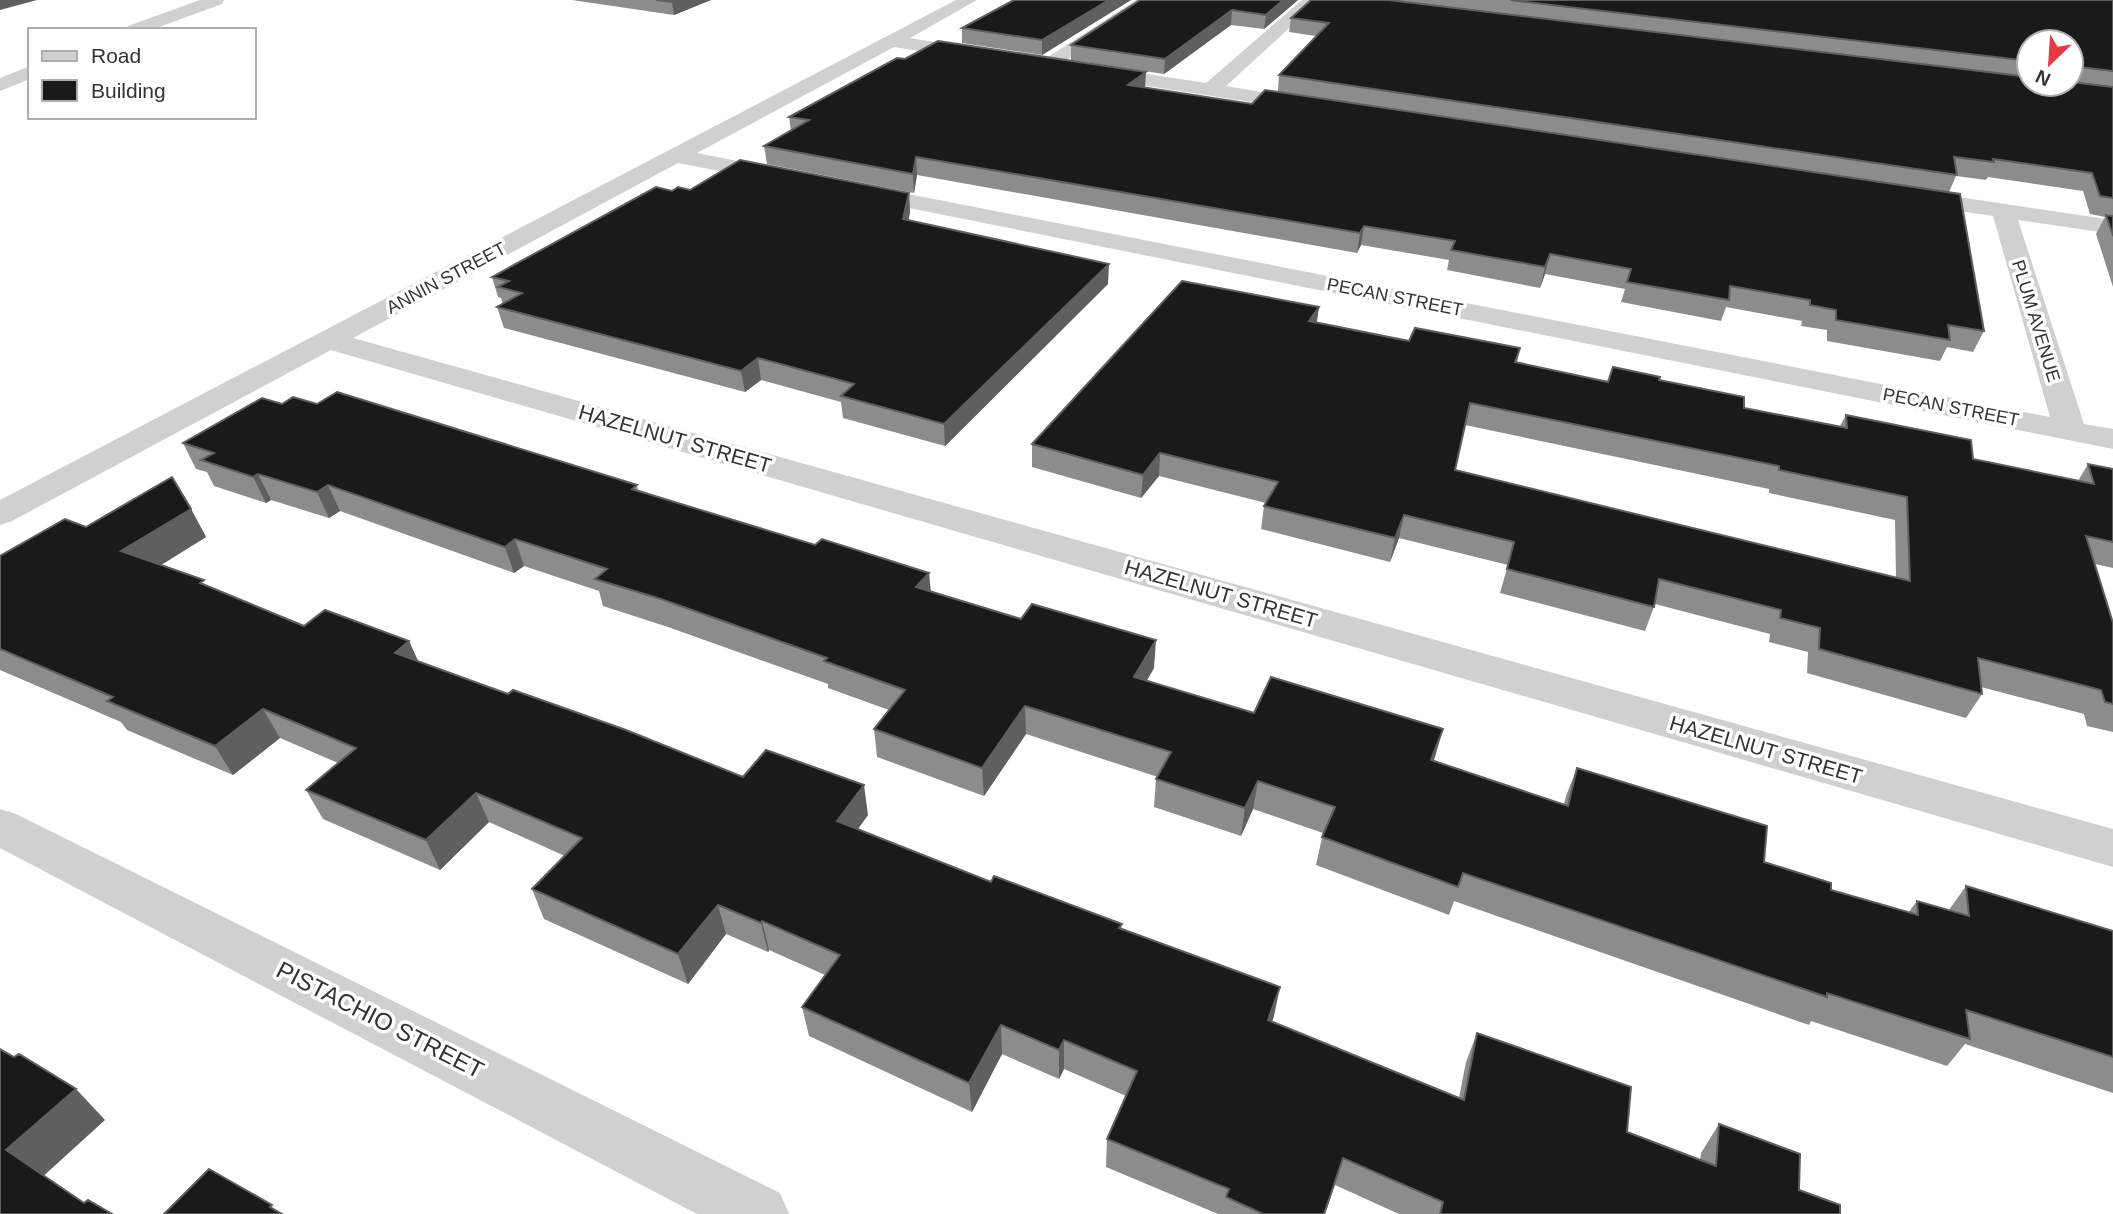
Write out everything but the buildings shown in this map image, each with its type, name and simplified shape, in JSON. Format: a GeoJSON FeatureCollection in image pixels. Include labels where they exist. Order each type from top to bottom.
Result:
{"type":"FeatureCollection","features":[{"type":"Feature","properties":{"kind":"street"},"geometry":{"type":"LineString","coordinates":[[139,28],[216,0]]}},
{"type":"Feature","properties":{"kind":"street","name":"ANNIN STREET"},"geometry":{"type":"LineString","coordinates":[[0,514],[969,0]]}},
{"type":"Feature","properties":{"kind":"street"},"geometry":{"type":"LineString","coordinates":[[1046,65],[1148,0]]}},
{"type":"Feature","properties":{"kind":"street"},"geometry":{"type":"LineString","coordinates":[[1210,90],[1312,0]]}},
{"type":"Feature","properties":{"kind":"street"},"geometry":{"type":"LineString","coordinates":[[892,41],[995,57]]}},
{"type":"Feature","properties":{"kind":"street"},"geometry":{"type":"LineString","coordinates":[[1020,61],[1333,109]]}},
{"type":"Feature","properties":{"kind":"street"},"geometry":{"type":"LineString","coordinates":[[0,85],[28,73]]}},
{"type":"Feature","properties":{"kind":"street"},"geometry":{"type":"LineString","coordinates":[[676,156],[799,180]]}},
{"type":"Feature","properties":{"kind":"street","name":"PECAN STREET"},"geometry":{"type":"LineString","coordinates":[[826,185],[2113,439]]}},
{"type":"Feature","properties":{"kind":"street"},"geometry":{"type":"LineString","coordinates":[[1894,194],[2113,226]]}},
{"type":"Feature","properties":{"kind":"street","name":"PLUM AVENUE"},"geometry":{"type":"LineString","coordinates":[[2003,210],[2070,431]]}},
{"type":"Feature","properties":{"kind":"street","name":"HAZELNUT STREET"},"geometry":{"type":"LineString","coordinates":[[328,340],[2113,848]]}},
{"type":"Feature","properties":{"kind":"street","name":"PISTACHIO STREET"},"geometry":{"type":"LineString","coordinates":[[0,827],[760,1214]]}}]}
